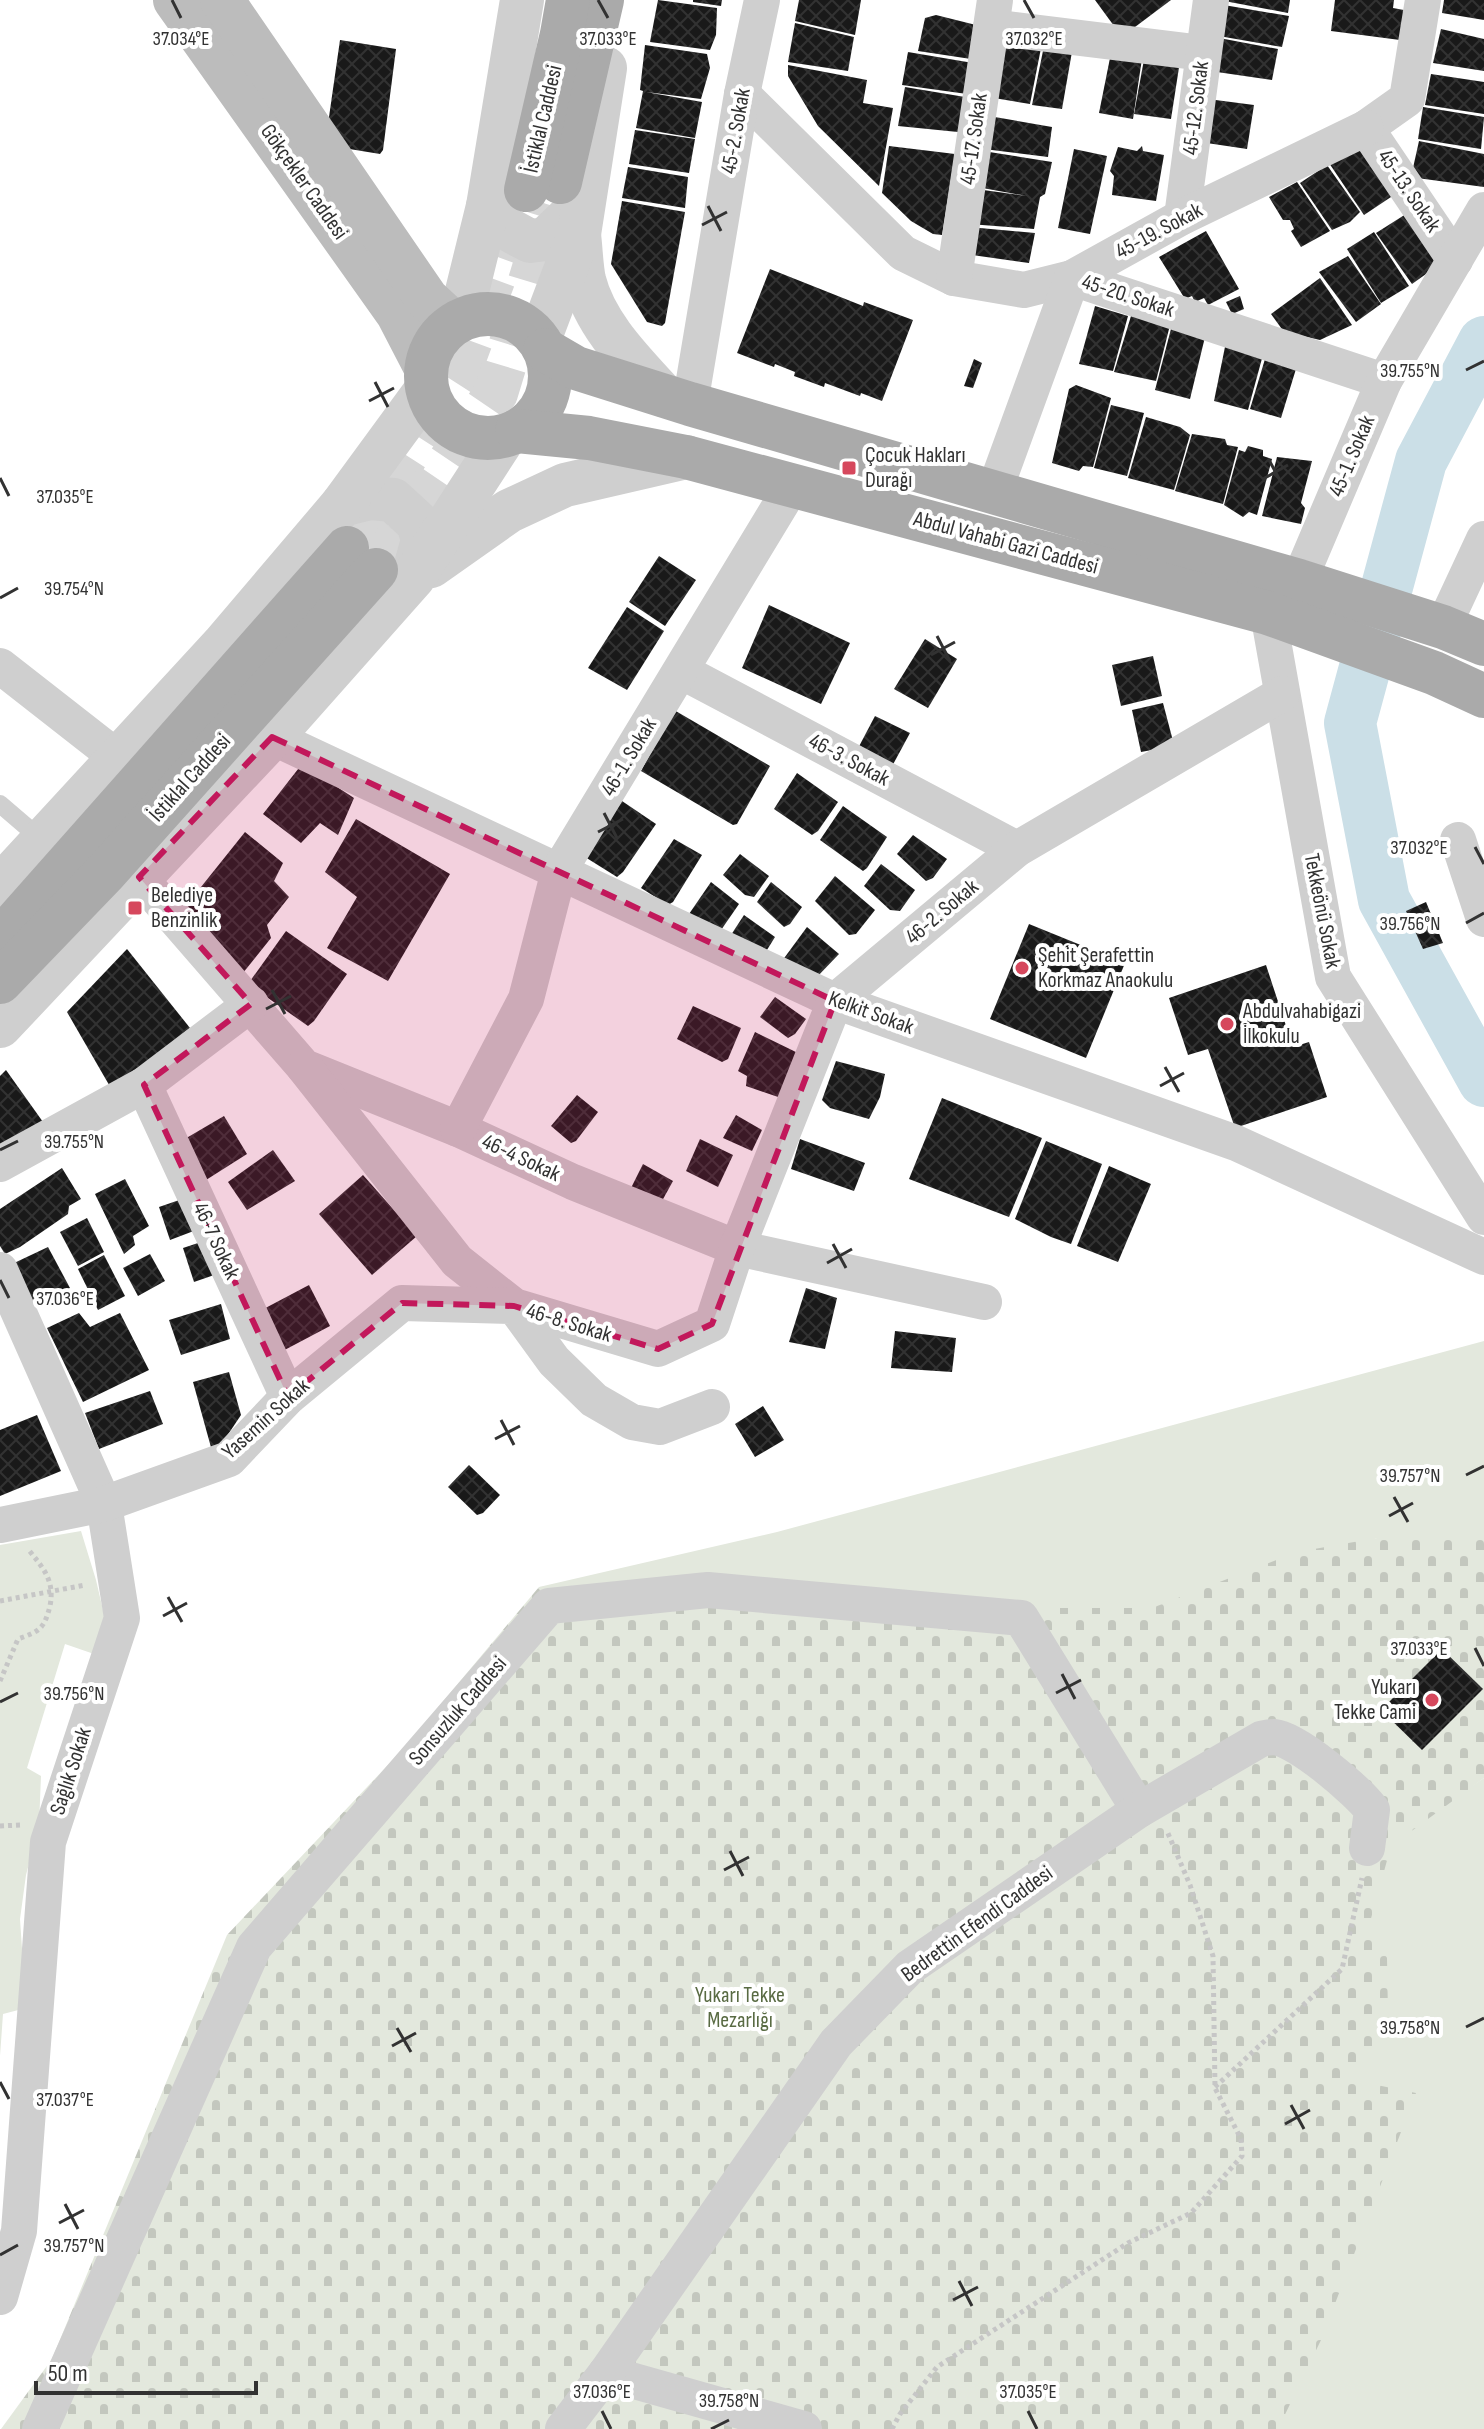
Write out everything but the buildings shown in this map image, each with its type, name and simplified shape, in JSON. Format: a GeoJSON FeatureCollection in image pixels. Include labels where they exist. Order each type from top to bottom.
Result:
{"type":"FeatureCollection","features":[{"type":"Feature","properties":{"kind":"main road","name":"Gökçekler Caddesi"},"geometry":{"type":"LineString","coordinates":[[175,0],[398,314],[427,379]]}},
{"type":"Feature","properties":{"kind":"main road","name":"Gökçekler Caddesi"},"geometry":{"type":"LineString","coordinates":[[222,0],[427,299],[457,322]]}},
{"type":"Feature","properties":{"kind":"main road","name":"İstiklal Caddesi"},"geometry":{"type":"LineString","coordinates":[[540,191],[568,0]]}},
{"type":"Feature","properties":{"kind":"main road","name":"İstiklal Caddesi"},"geometry":{"type":"LineString","coordinates":[[540,191],[602,0]]}},
{"type":"Feature","properties":{"kind":"main road"},"geometry":{"type":"LineString","coordinates":[[484,314],[507,317],[528,328],[542,345],[550,373],[547,396],[536,416],[511,433],[482,438],[466,434],[452,427],[436,410],[427,379],[434,345],[457,322],[484,314]]}},
{"type":"Feature","properties":{"kind":"main road","name":"Abdul Vahabi Gazi Caddesi"},"geometry":{"type":"LineString","coordinates":[[542,345],[576,368],[1299,581],[1471,636]]}},
{"type":"Feature","properties":{"kind":"main road","name":"Abdul Vahabi Gazi Caddesi"},"geometry":{"type":"LineString","coordinates":[[511,433],[589,438],[686,457],[1268,613],[1434,673],[1484,696]]}},
{"type":"Feature","properties":{"kind":"main road","name":"İstiklal Caddesi"},"geometry":{"type":"LineString","coordinates":[[0,940],[378,566]]}},
{"type":"Feature","properties":{"kind":"main road","name":"İstiklal Caddesi"},"geometry":{"type":"LineString","coordinates":[[0,982],[104,874],[378,566]]}},
{"type":"Feature","properties":{"kind":"street"},"geometry":{"type":"LineString","coordinates":[[522,0],[540,191],[579,234],[585,282],[599,315],[623,351],[676,399]]}},
{"type":"Feature","properties":{"kind":"street"},"geometry":{"type":"LineString","coordinates":[[457,322],[540,191],[616,0]]}},
{"type":"Feature","properties":{"kind":"street","name":"45-2. Sokak"},"geometry":{"type":"LineString","coordinates":[[676,399],[762,0]]}},
{"type":"Feature","properties":{"kind":"street","name":"45-12. Sokak"},"geometry":{"type":"LineString","coordinates":[[1182,217],[1211,0]]}},
{"type":"Feature","properties":{"kind":"street","name":"45-13. Sokak"},"geometry":{"type":"LineString","coordinates":[[1423,0],[1407,99],[1366,128],[1455,260]]}},
{"type":"Feature","properties":{"kind":"street"},"geometry":{"type":"LineString","coordinates":[[993,13],[1203,53]]}},
{"type":"Feature","properties":{"kind":"street","name":"45-17. Sokak"},"geometry":{"type":"LineString","coordinates":[[954,278],[993,13]]}},
{"type":"Feature","properties":{"kind":"street","name":"45-20. Sokak"},"geometry":{"type":"LineString","coordinates":[[742,94],[903,253],[954,278],[1024,290],[1072,278],[1384,381]]}},
{"type":"Feature","properties":{"kind":"street","name":"45-19. Sokak"},"geometry":{"type":"LineString","coordinates":[[1072,278],[1182,217],[1366,128]]}},
{"type":"Feature","properties":{"kind":"street","name":"45-1. Sokak"},"geometry":{"type":"LineString","coordinates":[[1299,581],[1384,381],[1484,210]]}},
{"type":"Feature","properties":{"kind":"street"},"geometry":{"type":"LineString","coordinates":[[542,345],[579,234]]}},
{"type":"Feature","properties":{"kind":"street"},"geometry":{"type":"LineString","coordinates":[[994,492],[1072,278]]}},
{"type":"Feature","properties":{"kind":"street"},"geometry":{"type":"LineString","coordinates":[[0,887],[223,645],[342,505],[427,379]]}},
{"type":"Feature","properties":{"kind":"street"},"geometry":{"type":"LineString","coordinates":[[0,1026],[272,737],[378,566],[511,433]]}},
{"type":"Feature","properties":{"kind":"street"},"geometry":{"type":"LineString","coordinates":[[378,566],[565,485],[686,457]]}},
{"type":"Feature","properties":{"kind":"street","name":"46-1. Sokak"},"geometry":{"type":"LineString","coordinates":[[458,1129],[526,999],[559,871],[792,486]]}},
{"type":"Feature","properties":{"kind":"street"},"geometry":{"type":"LineString","coordinates":[[342,505],[370,498],[393,500],[418,523],[423,540],[378,566]]}},
{"type":"Feature","properties":{"kind":"street"},"geometry":{"type":"LineString","coordinates":[[1471,636],[1484,539]]}},
{"type":"Feature","properties":{"kind":"street","name":"Tekkeönü Sokak"},"geometry":{"type":"LineString","coordinates":[[1268,613],[1333,977],[1484,1217]]}},
{"type":"Feature","properties":{"kind":"street"},"geometry":{"type":"LineString","coordinates":[[0,666],[119,759]]}},
{"type":"Feature","properties":{"kind":"street","name":"46-3. Sokak"},"geometry":{"type":"LineString","coordinates":[[681,671],[1017,849]]}},
{"type":"Feature","properties":{"kind":"street","name":"46-2. Sokak"},"geometry":{"type":"LineString","coordinates":[[737,1248],[835,1001],[1017,849],[1282,694]]}},
{"type":"Feature","properties":{"kind":"street","name":"Kelkit Sokak"},"geometry":{"type":"LineString","coordinates":[[272,737],[835,1001],[1236,1143],[1484,1257]]}},
{"type":"Feature","properties":{"kind":"street"},"geometry":{"type":"LineString","coordinates":[[1471,850],[1484,919]]}},
{"type":"Feature","properties":{"kind":"street","name":"46-4 Sokak"},"geometry":{"type":"LineString","coordinates":[[139,877],[304,1067],[737,1248],[984,1302]]}},
{"type":"Feature","properties":{"kind":"street"},"geometry":{"type":"LineString","coordinates":[[0,1164],[144,1085],[251,1004]]}},
{"type":"Feature","properties":{"kind":"street","name":"46-8. Sokak"},"geometry":{"type":"LineString","coordinates":[[304,1067],[457,1261],[514,1306],[658,1349],[712,1324],[737,1248]]}},
{"type":"Feature","properties":{"kind":"street","name":"46-7 Sokak"},"geometry":{"type":"LineString","coordinates":[[144,1085],[288,1397]]}},
{"type":"Feature","properties":{"kind":"street","name":"Sağlık Sokak"},"geometry":{"type":"LineString","coordinates":[[0,1270],[104,1504],[122,1618],[48,1842],[19,2231],[0,2297]]}},
{"type":"Feature","properties":{"kind":"street","name":"Yasemin Sokak"},"geometry":{"type":"LineString","coordinates":[[4,1524],[104,1504],[229,1459],[288,1397],[402,1303],[514,1306]]}},
{"type":"Feature","properties":{"kind":"street"},"geometry":{"type":"LineString","coordinates":[[514,1306],[564,1371],[594,1400],[632,1422],[660,1427],[712,1407]]}},
{"type":"Feature","properties":{"kind":"street","name":"Sonsuzluk Caddesi"},"geometry":{"type":"LineString","coordinates":[[40,2429],[254,1947],[549,1606],[708,1590],[1021,1618],[1147,1806]]}},
{"type":"Feature","properties":{"kind":"street","name":"Bedrettin Efendi Caddesi"},"geometry":{"type":"LineString","coordinates":[[563,2429],[606,2373],[836,2043],[910,1967],[1147,1806],[1261,1739],[1277,1737],[1314,1757],[1362,1796],[1372,1810],[1367,1848]]}},
{"type":"Feature","properties":{"kind":"street"},"geometry":{"type":"LineString","coordinates":[[606,2373],[804,2429]]}},
{"type":"Feature","properties":{"kind":"lane"},"geometry":{"type":"LineString","coordinates":[[0,804],[42,840]]}},
{"type":"Feature","properties":{"kind":"path"},"geometry":{"type":"LineString","coordinates":[[0,1681],[18,1639],[39,1631],[46,1621],[53,1592],[46,1573],[4,1524]]}},
{"type":"Feature","properties":{"kind":"path"},"geometry":{"type":"LineString","coordinates":[[0,1601],[114,1579]]}},
{"type":"Feature","properties":{"kind":"path"},"geometry":{"type":"LineString","coordinates":[[892,2429],[937,2367],[1128,2243],[1191,2213],[1242,2156],[1241,2139],[1215,2088],[1213,1956],[1190,1885],[1147,1806]]}},
{"type":"Feature","properties":{"kind":"path"},"geometry":{"type":"LineString","coordinates":[[1215,2088],[1342,1969],[1367,1848]]}},
{"type":"Feature","properties":{"kind":"highlighted area"},"geometry":{"type":"Polygon","coordinates":[[[272,737],[835,1001],[712,1324],[658,1349],[514,1306],[402,1303],[288,1397],[144,1085],[251,1004],[139,877],[272,737]]]}},
{"type":"Feature","properties":{"kind":"green space"},"geometry":{"type":"Polygon","coordinates":[[[1484,1341],[1484,1538],[1377,1538],[1155,1622],[539,1587],[777,1532],[1484,1341]]]}},
{"type":"Feature","properties":{"kind":"green space"},"geometry":{"type":"Polygon","coordinates":[[[81,1531],[106,1623],[94,1654],[65,1644],[27,1768],[41,1776],[39,1825],[26,1875],[20,1919],[26,2008],[3,2014],[0,2056],[0,1545],[81,1531]]]}},
{"type":"Feature","properties":{"kind":"green space","name":"Yukarı Tekke Mezarlığı"},"geometry":{"type":"Polygon","coordinates":[[[1377,1538],[1484,1538],[1484,1778],[1391,1846],[1370,1922],[1387,1958],[1388,2016],[1357,2081],[1416,2093],[1321,2340],[1278,2429],[1,2429],[52,2359],[227,1935],[404,1748],[539,1587],[704,1581],[1010,1608],[1152,1608],[1297,1552],[1377,1538]]]}},
{"type":"Feature","properties":{"kind":"green space"},"geometry":{"type":"Polygon","coordinates":[[[1484,1778],[1484,2429],[1256,2429],[1348,2091],[1365,1921],[1385,1844],[1484,1778]]]}},
{"type":"Feature","properties":{"kind":"waterway"},"geometry":{"type":"LineString","coordinates":[[1484,342],[1421,461],[1350,723],[1384,900],[1484,1081]]}},
{"type":"Feature","properties":{"kind":"tunnel"},"geometry":{"type":"LineString","coordinates":[[347,548],[458,375],[524,196]]}},
{"type":"Feature","properties":{"kind":"tunnel"},"geometry":{"type":"LineString","coordinates":[[376,570],[496,393],[553,206]]}},
{"type":"Feature","properties":{"kind":"place","name":"Çocuk Hakları Durağı"},"geometry":{"type":"Point","coordinates":[849,468]}},
{"type":"Feature","properties":{"kind":"place","name":"Belediye Benzinlik"},"geometry":{"type":"Point","coordinates":[135,908]}},
{"type":"Feature","properties":{"kind":"place","name":"Şehit Şerafettin Korkmaz Anaokulu"},"geometry":{"type":"Point","coordinates":[1022,968]}},
{"type":"Feature","properties":{"kind":"place","name":"Abdulvahabigazi İlkokulu"},"geometry":{"type":"Point","coordinates":[1227,1024]}},
{"type":"Feature","properties":{"kind":"place","name":"Yukarı Tekke Cami"},"geometry":{"type":"Point","coordinates":[1432,1700]}}]}
